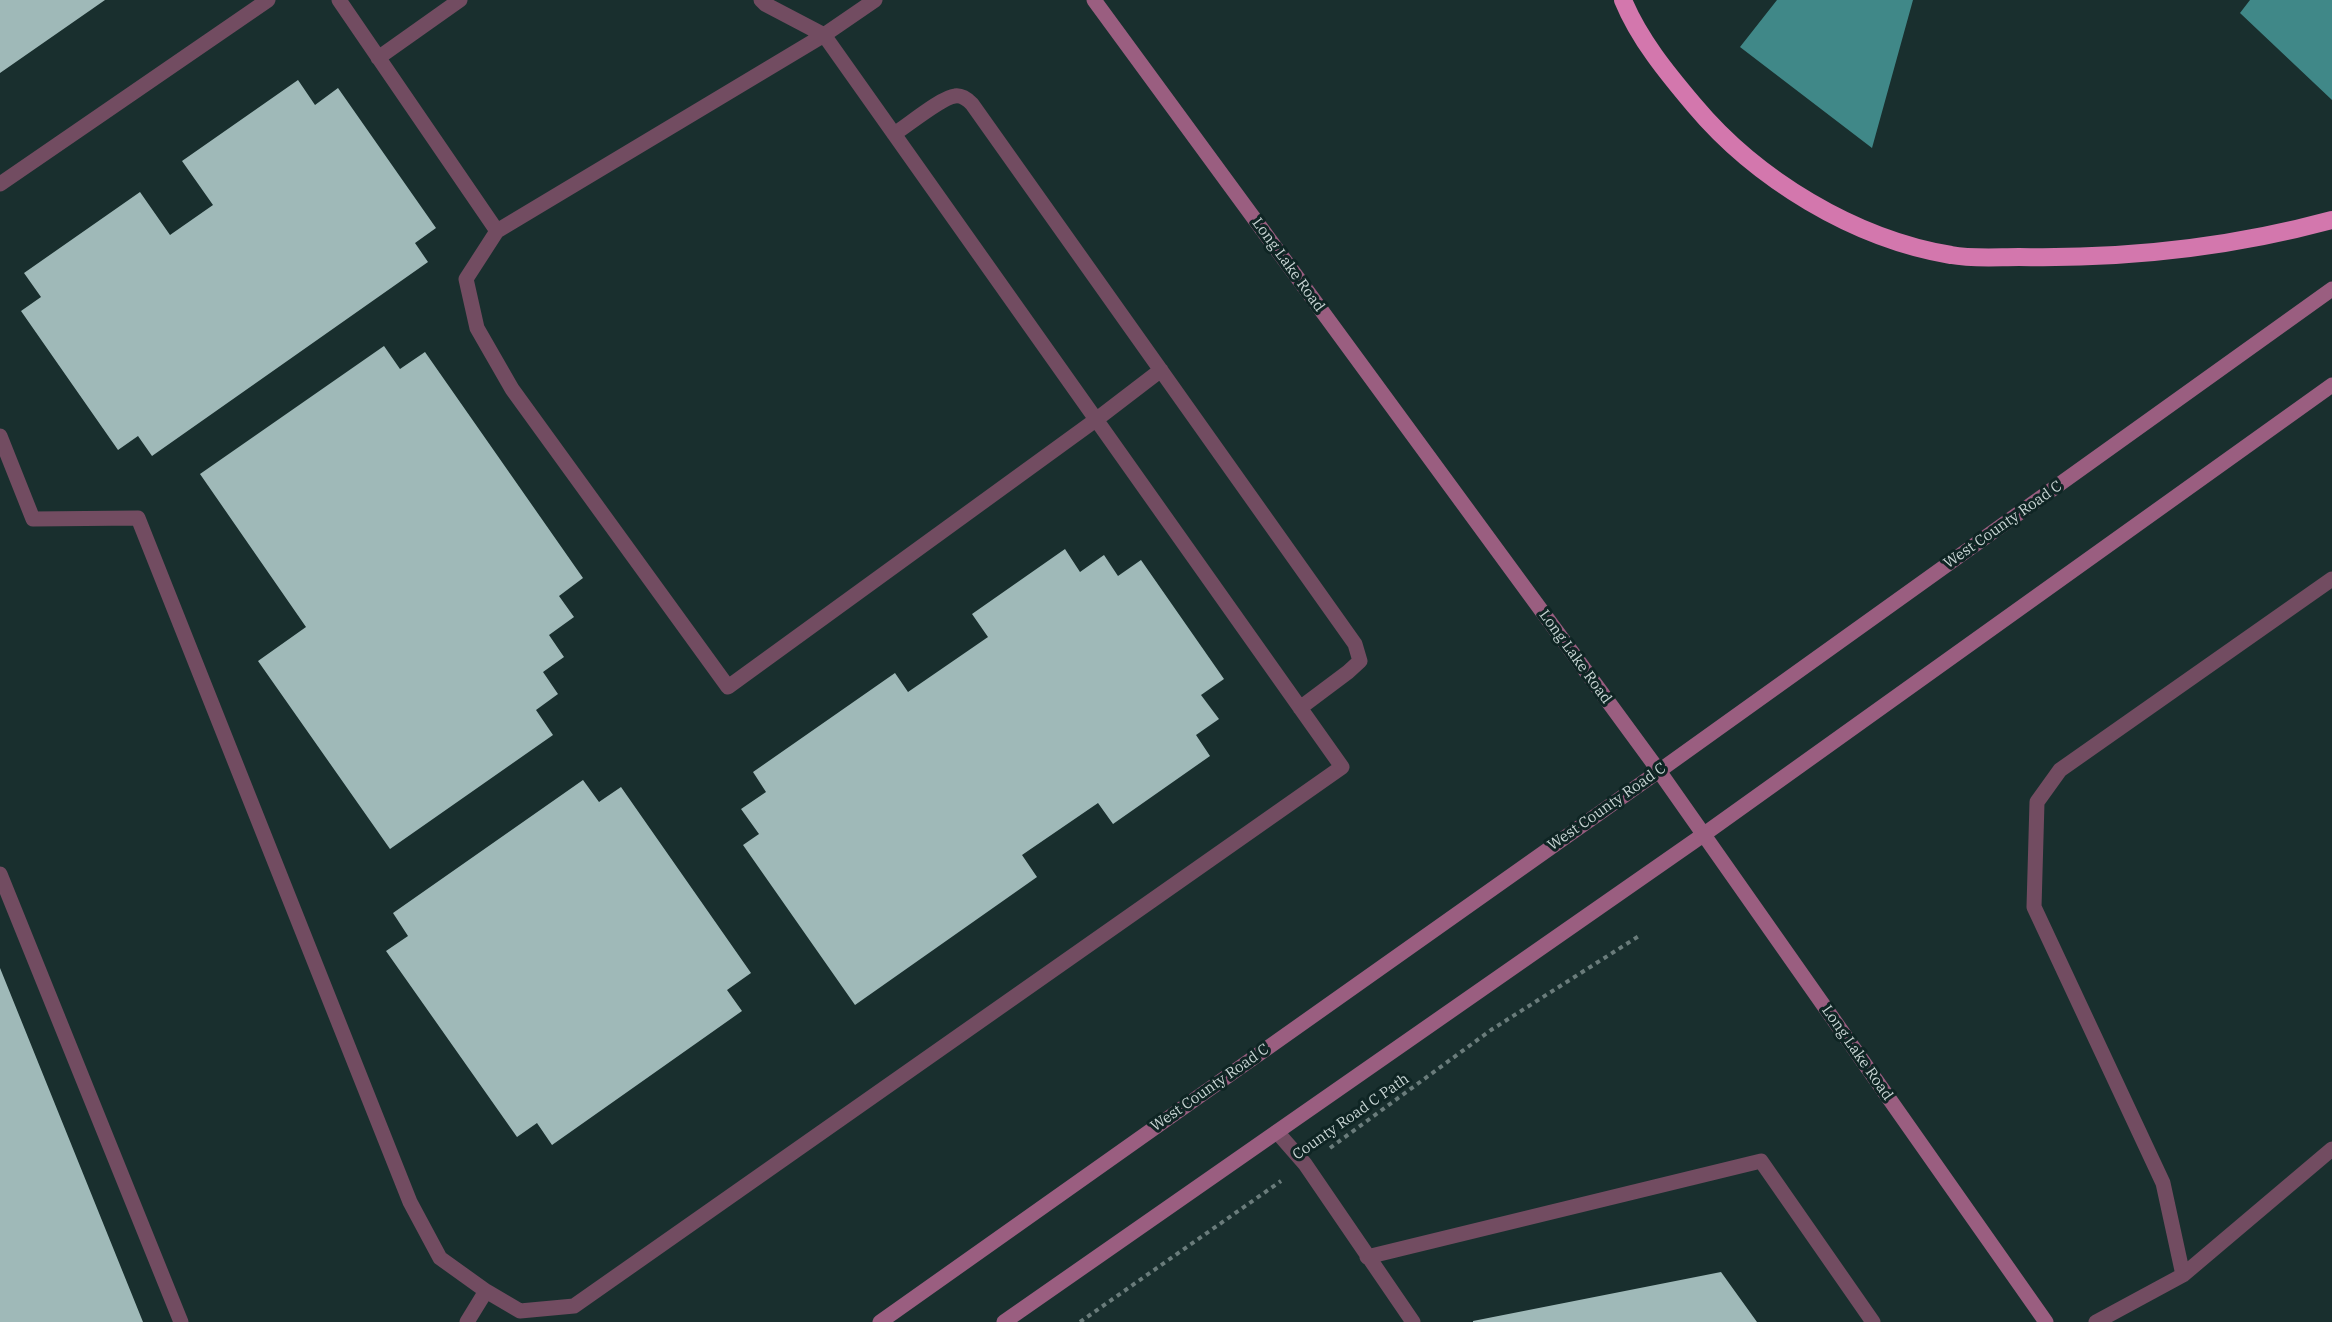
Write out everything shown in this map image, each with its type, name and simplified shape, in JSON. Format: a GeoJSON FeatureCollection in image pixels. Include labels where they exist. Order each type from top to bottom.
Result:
{"type":"FeatureCollection","features":[{"type":"Feature","properties":{"kind":"highway"},"geometry":{"type":"LineString","coordinates":[[1623,0],[1662,66],[1714,129],[1766,174],[1826,211],[1890,239],[1952,256],[2079,258],[2176,251],[2280,234],[2332,220]]}},
{"type":"Feature","properties":{"kind":"main road","name":"Long Lake Road"},"geometry":{"type":"LineString","coordinates":[[1094,0],[1659,771],[2046,1322]]}},
{"type":"Feature","properties":{"kind":"main road","name":"West County Road C"},"geometry":{"type":"LineString","coordinates":[[880,1322],[1659,771],[2332,289]]}},
{"type":"Feature","properties":{"kind":"main road"},"geometry":{"type":"LineString","coordinates":[[1004,1322],[1703,835],[2332,385]]}},
{"type":"Feature","properties":{"kind":"lane"},"geometry":{"type":"LineString","coordinates":[[0,184],[268,0]]}},
{"type":"Feature","properties":{"kind":"lane"},"geometry":{"type":"LineString","coordinates":[[339,0],[497,231]]}},
{"type":"Feature","properties":{"kind":"lane"},"geometry":{"type":"LineString","coordinates":[[378,58],[459,0]]}},
{"type":"Feature","properties":{"kind":"lane"},"geometry":{"type":"LineString","coordinates":[[0,436],[33,519],[138,518],[410,1202],[440,1258],[486,1291],[520,1311],[574,1306],[1342,767],[824,35],[761,0]]}},
{"type":"Feature","properties":{"kind":"lane"},"geometry":{"type":"LineString","coordinates":[[875,0],[824,35],[497,231],[466,279],[477,328],[512,389],[729,687],[1161,370]]}},
{"type":"Feature","properties":{"kind":"lane"},"geometry":{"type":"LineString","coordinates":[[894,134],[943,101],[955,96],[965,98],[972,104],[1355,644],[1360,661],[1300,708]]}},
{"type":"Feature","properties":{"kind":"lane"},"geometry":{"type":"LineString","coordinates":[[2183,1275],[2163,1184],[2034,907],[2037,802],[2060,770],[2332,579]]}},
{"type":"Feature","properties":{"kind":"lane"},"geometry":{"type":"LineString","coordinates":[[0,874],[182,1322]]}},
{"type":"Feature","properties":{"kind":"lane"},"geometry":{"type":"LineString","coordinates":[[1277,1132],[1305,1164],[1413,1322]]}},
{"type":"Feature","properties":{"kind":"lane"},"geometry":{"type":"LineString","coordinates":[[2096,1322],[2183,1275],[2332,1149]]}},
{"type":"Feature","properties":{"kind":"lane"},"geometry":{"type":"LineString","coordinates":[[1367,1257],[1761,1161],[1873,1322]]}},
{"type":"Feature","properties":{"kind":"lane"},"geometry":{"type":"LineString","coordinates":[[467,1322],[486,1291]]}},
{"type":"Feature","properties":{"kind":"path","name":"County Road C Path"},"geometry":{"type":"LineString","coordinates":[[1080,1322],[1336,1144],[1491,1030],[1639,936]]}},
{"type":"Feature","properties":{"kind":"water"},"geometry":{"type":"Polygon","coordinates":[[[1777,0],[1913,0],[1872,148],[1740,47],[1777,0]]]}},
{"type":"Feature","properties":{"kind":"water"},"geometry":{"type":"Polygon","coordinates":[[[2250,0],[2332,0],[2332,100],[2240,13],[2250,0]]]}},
{"type":"Feature","properties":{"kind":"building"},"geometry":{"type":"Polygon","coordinates":[[[0,0],[105,0],[0,73],[0,0]]]}},
{"type":"Feature","properties":{"kind":"building"},"geometry":{"type":"Polygon","coordinates":[[[298,80],[315,105],[338,88],[436,228],[415,243],[428,262],[152,456],[138,436],[118,450],[21,311],[41,297],[24,273],[140,192],[170,235],[213,205],[182,161],[298,80]]]}},
{"type":"Feature","properties":{"kind":"building"},"geometry":{"type":"Polygon","coordinates":[[[384,346],[400,369],[425,352],[583,578],[559,596],[574,617],[549,635],[564,657],[543,672],[558,694],[536,710],[553,735],[390,849],[258,661],[306,627],[200,474],[384,346]]]}},
{"type":"Feature","properties":{"kind":"building"},"geometry":{"type":"Polygon","coordinates":[[[1065,549],[1080,572],[1104,555],[1118,576],[1141,560],[1224,679],[1201,695],[1219,719],[1196,735],[1210,756],[1113,824],[1098,803],[1022,855],[1037,877],[855,1005],[743,845],[759,834],[741,809],[766,792],[753,772],[895,673],[908,692],[988,637],[972,614],[1065,549]]]}},
{"type":"Feature","properties":{"kind":"building"},"geometry":{"type":"Polygon","coordinates":[[[583,780],[599,802],[621,787],[751,973],[727,990],[742,1011],[552,1145],[537,1123],[517,1137],[386,951],[408,936],[393,913],[583,780]]]}},
{"type":"Feature","properties":{"kind":"building"},"geometry":{"type":"Polygon","coordinates":[[[0,968],[143,1322],[0,1322],[0,968]]]}},
{"type":"Feature","properties":{"kind":"building"},"geometry":{"type":"Polygon","coordinates":[[[1721,1272],[1757,1322],[1473,1322],[1473,1321],[1721,1272]]]}}]}
